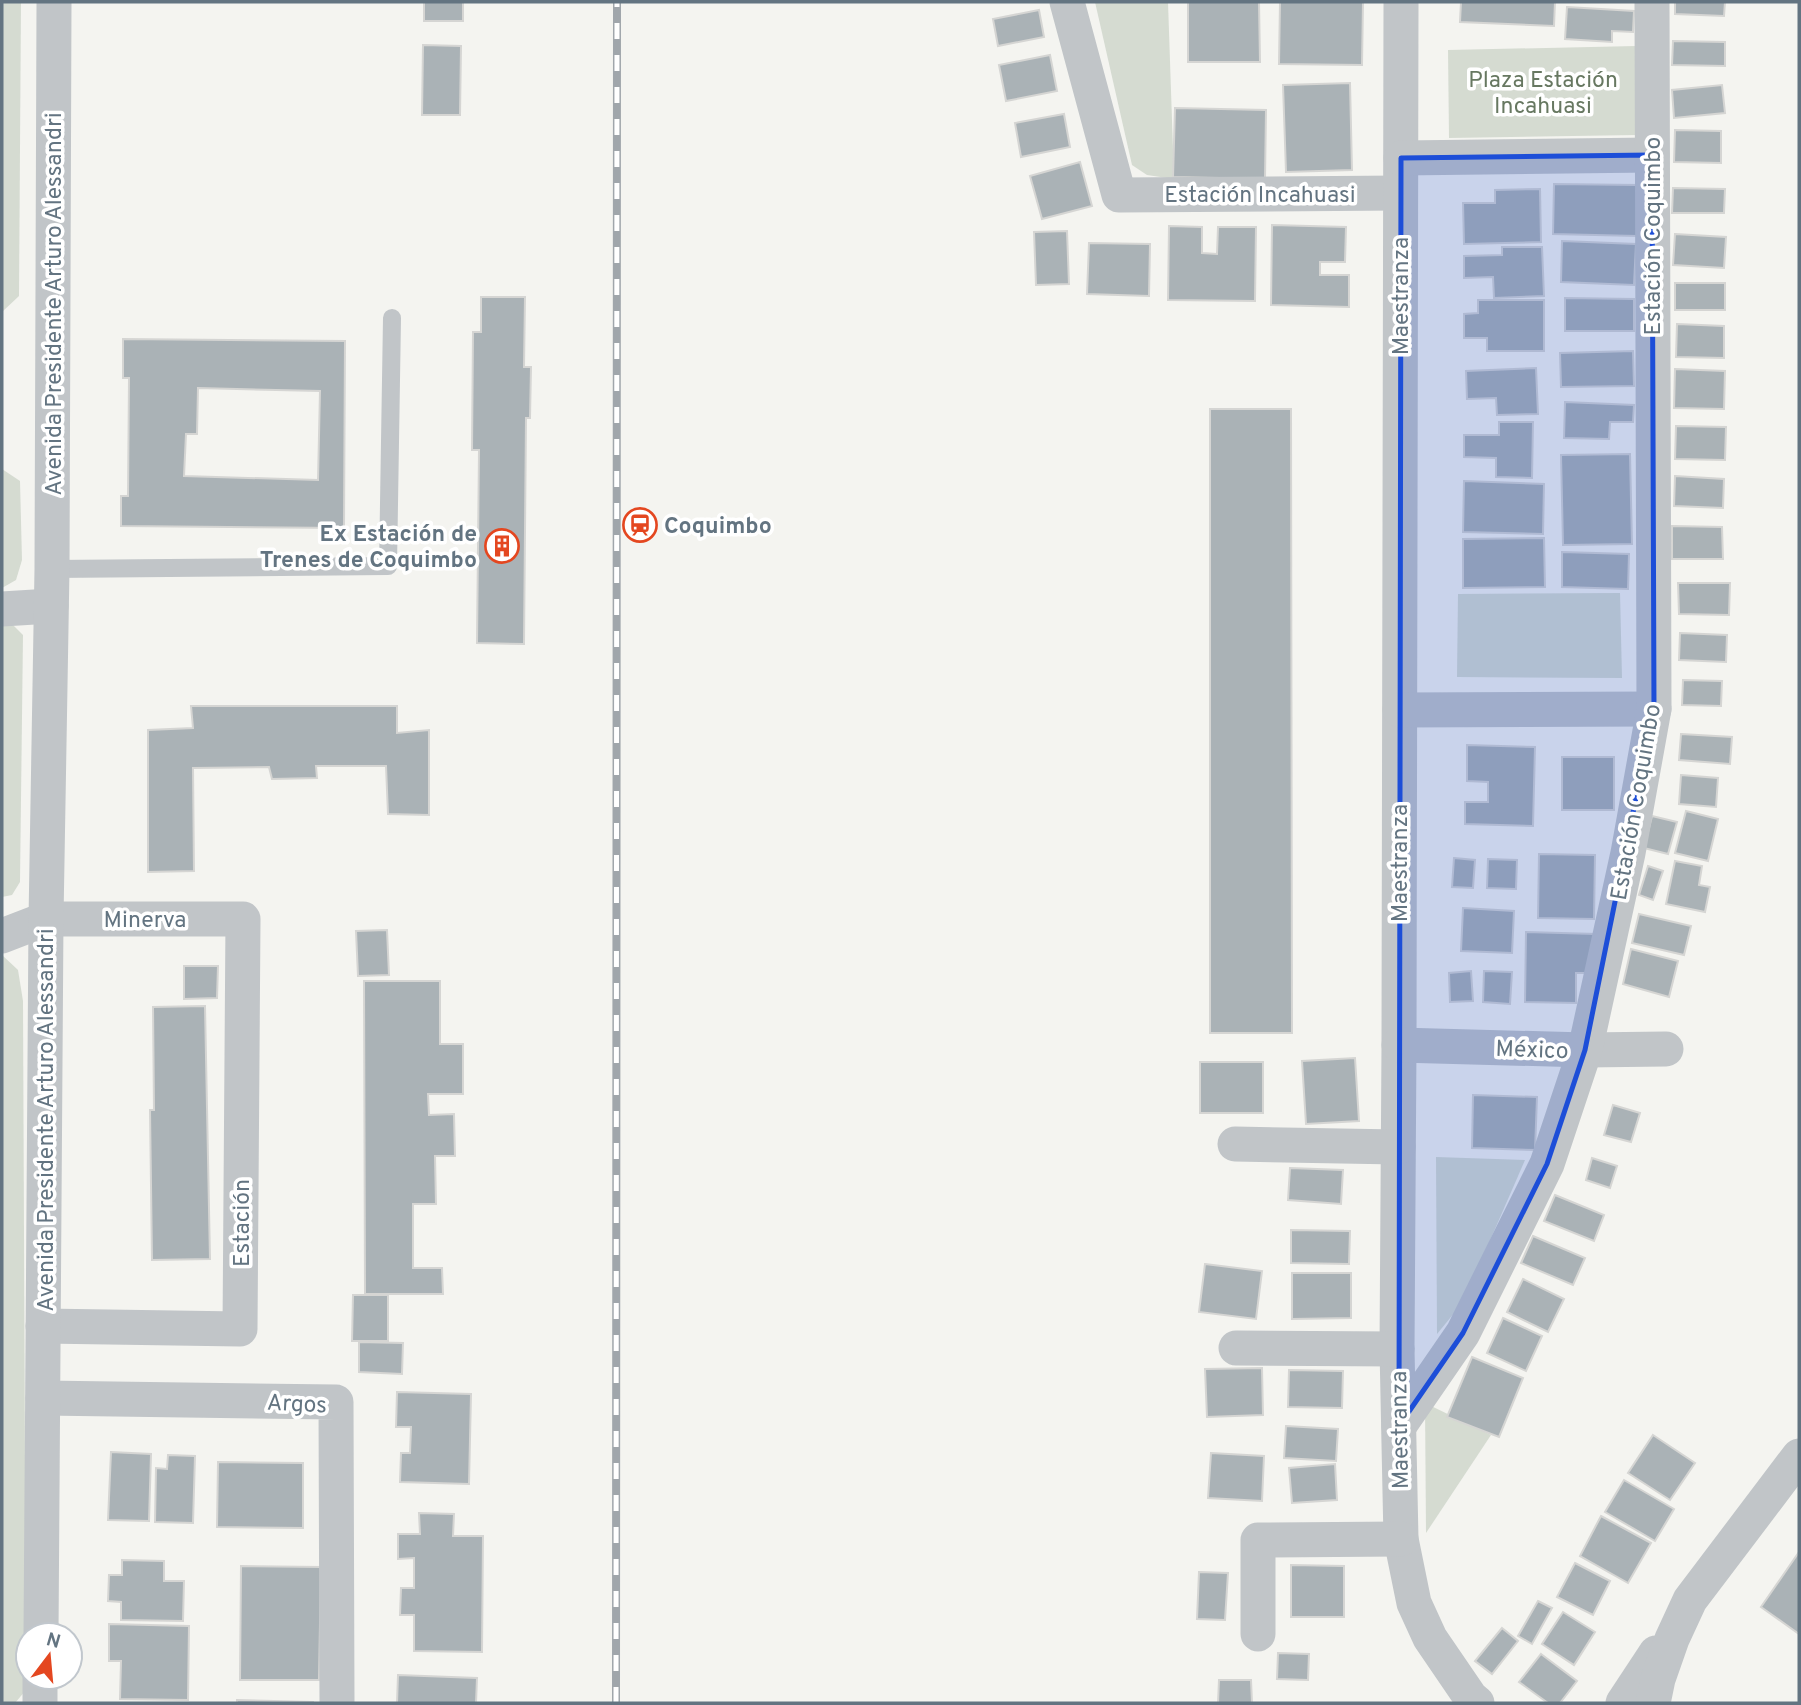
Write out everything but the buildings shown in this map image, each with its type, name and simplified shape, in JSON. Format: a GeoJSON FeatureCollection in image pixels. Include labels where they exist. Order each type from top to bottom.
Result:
{"type":"FeatureCollection","features":[{"type":"Feature","properties":{"kind":"street","name":"Avenida Presidente Arturo Alessandri"},"geometry":{"type":"LineString","coordinates":[[41,1621],[46,919],[52,569],[54,2]]}},
{"type":"Feature","properties":{"kind":"street","name":"Estación Incahuasi"},"geometry":{"type":"LineString","coordinates":[[1067,2],[1119,195],[1400,193]]}},
{"type":"Feature","properties":{"kind":"street","name":"Maestranza"},"geometry":{"type":"LineString","coordinates":[[1401,2],[1397,1349],[1401,1539],[1414,1603],[1430,1638],[1477,1703]]}},
{"type":"Feature","properties":{"kind":"street","name":"Estación Coquimbo"},"geometry":{"type":"LineString","coordinates":[[1399,1426],[1462,1333],[1547,1164],[1585,1050],[1628,853],[1654,709],[1652,2]]}},
{"type":"Feature","properties":{"kind":"street"},"geometry":{"type":"LineString","coordinates":[[1401,158],[1652,155]]}},
{"type":"Feature","properties":{"kind":"street"},"geometry":{"type":"LineString","coordinates":[[2,609],[51,606]]}},
{"type":"Feature","properties":{"kind":"street"},"geometry":{"type":"LineString","coordinates":[[1400,710],[1654,709]]}},
{"type":"Feature","properties":{"kind":"street"},"geometry":{"type":"LineString","coordinates":[[2,936],[46,919]]}},
{"type":"Feature","properties":{"kind":"street","name":"Minerva"},"geometry":{"type":"LineString","coordinates":[[46,919],[243,919]]}},
{"type":"Feature","properties":{"kind":"street","name":"Estación"},"geometry":{"type":"LineString","coordinates":[[43,1325],[240,1329],[243,919]]}},
{"type":"Feature","properties":{"kind":"street","name":"México"},"geometry":{"type":"LineString","coordinates":[[1399,1045],[1585,1050],[1666,1049]]}},
{"type":"Feature","properties":{"kind":"street"},"geometry":{"type":"LineString","coordinates":[[1235,1144],[1398,1147]]}},
{"type":"Feature","properties":{"kind":"street"},"geometry":{"type":"LineString","coordinates":[[1236,1348],[1397,1349]]}},
{"type":"Feature","properties":{"kind":"street","name":"Argos"},"geometry":{"type":"LineString","coordinates":[[43,1398],[337,1402],[337,1703]]}},
{"type":"Feature","properties":{"kind":"street"},"geometry":{"type":"LineString","coordinates":[[1623,1703],[1690,1600],[1799,1456]]}},
{"type":"Feature","properties":{"kind":"street"},"geometry":{"type":"LineString","coordinates":[[1258,1634],[1258,1540],[1401,1539]]}},
{"type":"Feature","properties":{"kind":"street"},"geometry":{"type":"LineString","coordinates":[[1653,1703],[1672,1639],[1690,1600]]}},
{"type":"Feature","properties":{"kind":"lane"},"geometry":{"type":"LineString","coordinates":[[52,569],[388,566],[392,318]]}},
{"type":"Feature","properties":{"kind":"highlighted area"},"geometry":{"type":"Polygon","coordinates":[[[1652,155],[1654,709],[1585,1050],[1547,1164],[1463,1333],[1399,1426],[1401,158],[1652,155]]]}},
{"type":"Feature","properties":{"kind":"green space"},"geometry":{"type":"Polygon","coordinates":[[[2,2],[21,2],[19,296],[2,312],[2,2]]]}},
{"type":"Feature","properties":{"kind":"green space"},"geometry":{"type":"Polygon","coordinates":[[[1095,2],[1168,2],[1174,179],[1147,175],[1132,165],[1095,2]]]}},
{"type":"Feature","properties":{"kind":"green space","name":"Plaza Estación Incahuasi"},"geometry":{"type":"Polygon","coordinates":[[[1636,46],[1638,135],[1449,138],[1448,50],[1636,46]]]}},
{"type":"Feature","properties":{"kind":"green space"},"geometry":{"type":"Polygon","coordinates":[[[2,469],[20,481],[22,560],[16,580],[2,588],[2,469]]]}},
{"type":"Feature","properties":{"kind":"green space"},"geometry":{"type":"Polygon","coordinates":[[[1620,593],[1622,678],[1457,677],[1458,594],[1620,593]]]}},
{"type":"Feature","properties":{"kind":"green space"},"geometry":{"type":"Polygon","coordinates":[[[2,622],[10,622],[23,635],[20,882],[12,895],[2,897],[2,622]]]}},
{"type":"Feature","properties":{"kind":"green space"},"geometry":{"type":"Polygon","coordinates":[[[2,955],[18,970],[23,1001],[26,1621],[14,1621],[14,1691],[25,1691],[15,1703],[2,1703],[2,955]]]}},
{"type":"Feature","properties":{"kind":"green space"},"geometry":{"type":"Polygon","coordinates":[[[1436,1157],[1525,1160],[1471,1284],[1455,1312],[1437,1334],[1436,1157]]]}},
{"type":"Feature","properties":{"kind":"green space"},"geometry":{"type":"Polygon","coordinates":[[[1425,1403],[1491,1435],[1426,1533],[1425,1403]]]}},
{"type":"Feature","properties":{"kind":"railway"},"geometry":{"type":"LineString","coordinates":[[616,1703],[617,2]]}},
{"type":"Feature","properties":{"kind":"place","name":"Coquimbo"},"geometry":{"type":"Point","coordinates":[640,525]}},
{"type":"Feature","properties":{"kind":"place","name":"Ex Estación de Trenes de Coquimbo"},"geometry":{"type":"Point","coordinates":[502,546]}}]}
